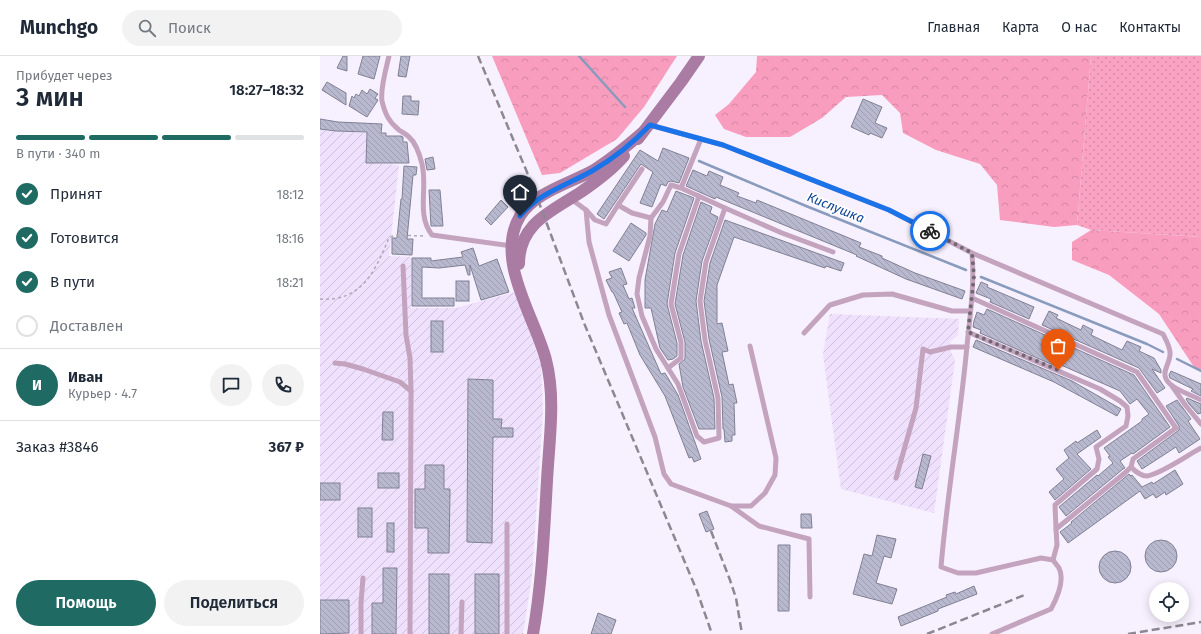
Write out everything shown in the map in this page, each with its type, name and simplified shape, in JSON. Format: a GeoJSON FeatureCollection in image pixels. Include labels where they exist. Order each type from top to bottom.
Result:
{"type":"FeatureCollection","features":[{"type":"Feature","properties":{"kind":"main road"},"geometry":{"type":"LineString","coordinates":[[520,288],[519,257],[521,246],[533,225],[540,218],[596,181],[617,164],[631,149],[699,56]]}},
{"type":"Feature","properties":{"kind":"main road"},"geometry":{"type":"LineString","coordinates":[[533,634],[537,612],[544,533],[551,404],[546,359],[515,274],[512,246],[514,233],[520,216],[527,208],[546,194],[592,171],[616,156],[646,129]]}},
{"type":"Feature","properties":{"kind":"lane"},"geometry":{"type":"LineString","coordinates":[[389,56],[382,99],[385,114],[390,122],[410,137],[416,148],[422,165],[424,184],[424,216],[426,228],[432,236],[512,246]]}},
{"type":"Feature","properties":{"kind":"lane"},"geometry":{"type":"LineString","coordinates":[[646,129],[701,139],[723,145],[889,210],[972,253],[1163,334],[1170,354],[1165,370],[1165,379],[1201,424]]}},
{"type":"Feature","properties":{"kind":"lane"},"geometry":{"type":"LineString","coordinates":[[680,188],[701,139]]}},
{"type":"Feature","properties":{"kind":"lane"},"geometry":{"type":"LineString","coordinates":[[570,199],[586,210],[595,220],[606,224],[642,169]]}},
{"type":"Feature","properties":{"kind":"lane"},"geometry":{"type":"LineString","coordinates":[[725,208],[706,262],[700,300],[705,340],[718,398],[719,438],[704,442],[697,436],[678,384],[656,348],[642,316],[637,294],[638,278],[650,236],[651,218],[663,202],[671,185],[699,196],[782,233],[833,252]]}},
{"type":"Feature","properties":{"kind":"lane"},"geometry":{"type":"LineString","coordinates":[[668,368],[681,358],[681,342],[671,304],[679,254],[699,196]]}},
{"type":"Feature","properties":{"kind":"lane"},"geometry":{"type":"LineString","coordinates":[[618,205],[632,213],[651,218]]}},
{"type":"Feature","properties":{"kind":"lane"},"geometry":{"type":"LineString","coordinates":[[586,210],[589,242],[609,315],[655,437],[664,474],[671,484],[731,506],[759,526],[809,540],[810,597]]}},
{"type":"Feature","properties":{"kind":"lane"},"geometry":{"type":"LineString","coordinates":[[972,253],[974,276],[972,298],[941,567],[958,573],[976,573],[1041,558],[1053,560],[1059,569],[1060,582],[1056,600],[1051,609],[992,634]]}},
{"type":"Feature","properties":{"kind":"lane"},"geometry":{"type":"LineString","coordinates":[[404,266],[406,334],[410,358],[411,390],[410,634]]}},
{"type":"Feature","properties":{"kind":"lane"},"geometry":{"type":"LineString","coordinates":[[804,333],[830,305],[863,295],[892,294],[952,311],[970,311]]}},
{"type":"Feature","properties":{"kind":"lane"},"geometry":{"type":"LineString","coordinates":[[972,298],[1137,372],[1176,428],[1133,459],[1131,467],[1126,472],[1056,529]]}},
{"type":"Feature","properties":{"kind":"lane"},"geometry":{"type":"LineString","coordinates":[[968,332],[1100,389],[1127,407],[1128,416],[1126,426],[1096,448],[1099,459],[1097,468],[1055,505],[1057,545],[1053,560]]}},
{"type":"Feature","properties":{"kind":"lane"},"geometry":{"type":"LineString","coordinates":[[731,506],[751,506],[765,493],[775,475],[776,458],[750,346]]}},
{"type":"Feature","properties":{"kind":"lane"},"geometry":{"type":"LineString","coordinates":[[896,478],[916,408],[922,349],[930,352],[951,347],[967,348]]}},
{"type":"Feature","properties":{"kind":"lane"},"geometry":{"type":"LineString","coordinates":[[335,362],[364,369],[400,382],[411,390]]}},
{"type":"Feature","properties":{"kind":"lane"},"geometry":{"type":"LineString","coordinates":[[1171,385],[1201,400]]}},
{"type":"Feature","properties":{"kind":"lane"},"geometry":{"type":"LineString","coordinates":[[1131,467],[1139,474],[1146,476],[1201,448]]}},
{"type":"Feature","properties":{"kind":"lane"},"geometry":{"type":"LineString","coordinates":[[507,524],[507,634]]}},
{"type":"Feature","properties":{"kind":"lane"},"geometry":{"type":"LineString","coordinates":[[361,634],[363,578]]}},
{"type":"Feature","properties":{"kind":"lane"},"geometry":{"type":"LineString","coordinates":[[461,634],[462,602]]}},
{"type":"Feature","properties":{"kind":"path"},"geometry":{"type":"LineString","coordinates":[[320,299],[327,300],[341,298],[356,292],[373,271],[389,238],[395,236],[432,236]]}},
{"type":"Feature","properties":{"kind":"shaded area"},"geometry":{"type":"Polygon","coordinates":[[[1091,56],[1201,56],[1201,237],[1091,230],[1077,225],[1091,56]]]}},
{"type":"Feature","properties":{"kind":"shaded area"},"geometry":{"type":"Polygon","coordinates":[[[320,130],[366,133],[366,163],[399,165],[389,256],[411,257],[411,308],[456,308],[516,292],[541,365],[543,411],[532,576],[523,634],[320,634],[320,130]]]}},
{"type":"Feature","properties":{"kind":"shaded area"},"geometry":{"type":"Polygon","coordinates":[[[830,314],[959,319],[958,335],[950,342],[951,352],[955,360],[934,513],[841,489],[823,354],[830,314]]]}},
{"type":"Feature","properties":{"kind":"green space"},"geometry":{"type":"Polygon","coordinates":[[[492,56],[677,56],[644,107],[617,139],[560,173],[542,175],[492,56]]]}},
{"type":"Feature","properties":{"kind":"green space"},"geometry":{"type":"Polygon","coordinates":[[[757,56],[1091,56],[1077,225],[1054,227],[1000,220],[997,185],[980,164],[936,150],[903,133],[900,113],[882,95],[846,97],[822,118],[790,137],[746,137],[724,129],[715,115],[729,104],[756,72],[757,56]]]}},
{"type":"Feature","properties":{"kind":"green space"},"geometry":{"type":"Polygon","coordinates":[[[1091,230],[1201,237],[1201,370],[1194,367],[1159,314],[1109,275],[1072,260],[1072,242],[1091,230]]]}},
{"type":"Feature","properties":{"kind":"building"},"geometry":{"type":"Polygon","coordinates":[[[343,56],[347,56],[347,71],[337,68],[343,56]]]}},
{"type":"Feature","properties":{"kind":"building"},"geometry":{"type":"Polygon","coordinates":[[[363,56],[380,56],[374,79],[358,74],[363,56]]]}},
{"type":"Feature","properties":{"kind":"building"},"geometry":{"type":"Polygon","coordinates":[[[401,56],[410,56],[406,77],[398,76],[401,56]]]}},
{"type":"Feature","properties":{"kind":"building"},"geometry":{"type":"Polygon","coordinates":[[[327,82],[346,93],[346,105],[322,90],[327,82]]]}},
{"type":"Feature","properties":{"kind":"building"},"geometry":{"type":"Polygon","coordinates":[[[370,89],[378,94],[375,98],[378,100],[367,117],[349,106],[352,96],[354,98],[356,94],[359,96],[362,90],[367,94],[370,89]]]}},
{"type":"Feature","properties":{"kind":"building"},"geometry":{"type":"Polygon","coordinates":[[[403,96],[411,96],[411,101],[419,101],[418,115],[402,114],[403,96]]]}},
{"type":"Feature","properties":{"kind":"building"},"geometry":{"type":"Polygon","coordinates":[[[863,99],[882,107],[875,123],[887,128],[882,138],[870,133],[869,135],[851,127],[863,99]]]}},
{"type":"Feature","properties":{"kind":"building"},"geometry":{"type":"Polygon","coordinates":[[[320,119],[338,122],[382,124],[381,133],[386,133],[386,136],[401,136],[403,137],[403,142],[407,142],[409,163],[366,163],[367,132],[320,129],[320,119]]]}},
{"type":"Feature","properties":{"kind":"building"},"geometry":{"type":"Polygon","coordinates":[[[663,148],[689,158],[679,183],[671,181],[668,182],[666,186],[661,184],[652,207],[640,203],[653,172],[641,164],[604,219],[597,214],[640,150],[658,161],[663,148]]]}},
{"type":"Feature","properties":{"kind":"building"},"geometry":{"type":"Polygon","coordinates":[[[433,157],[435,169],[427,170],[425,159],[433,157]]]}},
{"type":"Feature","properties":{"kind":"building"},"geometry":{"type":"Polygon","coordinates":[[[404,166],[417,167],[416,175],[413,175],[407,239],[413,239],[412,255],[392,254],[392,238],[397,238],[402,199],[404,166]]]}},
{"type":"Feature","properties":{"kind":"building"},"geometry":{"type":"Polygon","coordinates":[[[693,170],[707,176],[709,171],[723,177],[720,185],[739,193],[737,196],[756,203],[757,200],[861,243],[859,247],[882,256],[882,258],[915,273],[965,291],[962,299],[906,279],[856,256],[857,255],[716,197],[715,199],[686,186],[693,170]]]}},
{"type":"Feature","properties":{"kind":"building"},"geometry":{"type":"Polygon","coordinates":[[[429,190],[440,190],[443,226],[431,226],[429,190]]]}},
{"type":"Feature","properties":{"kind":"building"},"geometry":{"type":"Polygon","coordinates":[[[676,191],[694,198],[675,253],[667,304],[677,343],[677,356],[668,360],[660,348],[651,308],[645,308],[645,280],[655,224],[662,210],[667,212],[676,191]]]}},
{"type":"Feature","properties":{"kind":"building"},"geometry":{"type":"Polygon","coordinates":[[[501,200],[508,207],[491,225],[485,219],[501,200]]]}},
{"type":"Feature","properties":{"kind":"building"},"geometry":{"type":"Polygon","coordinates":[[[701,202],[712,207],[710,213],[718,217],[702,261],[696,301],[701,341],[714,398],[715,429],[699,429],[683,387],[679,364],[685,359],[685,342],[675,304],[683,255],[701,202]]]}},
{"type":"Feature","properties":{"kind":"building"},"geometry":{"type":"Polygon","coordinates":[[[725,220],[844,263],[841,271],[826,266],[825,268],[734,237],[717,285],[717,324],[722,323],[728,351],[722,352],[729,385],[733,384],[737,403],[734,403],[735,435],[732,435],[732,441],[725,442],[722,397],[709,339],[704,301],[710,263],[725,220]]]}},
{"type":"Feature","properties":{"kind":"building"},"geometry":{"type":"Polygon","coordinates":[[[631,223],[646,233],[646,235],[629,261],[613,251],[631,223]]]}},
{"type":"Feature","properties":{"kind":"building"},"geometry":{"type":"Polygon","coordinates":[[[473,248],[479,266],[497,259],[509,292],[481,300],[470,265],[470,275],[468,275],[465,265],[439,268],[422,267],[422,298],[454,298],[454,306],[412,306],[412,258],[431,258],[431,261],[463,257],[461,252],[473,248]]]}},
{"type":"Feature","properties":{"kind":"building"},"geometry":{"type":"Polygon","coordinates":[[[621,268],[627,284],[623,285],[629,299],[632,298],[635,308],[632,308],[661,374],[665,373],[678,395],[701,459],[694,462],[692,457],[689,458],[665,396],[640,355],[627,323],[624,324],[619,313],[622,312],[606,280],[612,278],[609,272],[621,268]]]}},
{"type":"Feature","properties":{"kind":"building"},"geometry":{"type":"Polygon","coordinates":[[[456,281],[469,281],[469,301],[456,301],[456,281]]]}},
{"type":"Feature","properties":{"kind":"building"},"geometry":{"type":"Polygon","coordinates":[[[981,282],[988,285],[987,287],[1034,307],[1029,319],[990,302],[991,299],[976,293],[981,282]]]}},
{"type":"Feature","properties":{"kind":"building"},"geometry":{"type":"Polygon","coordinates":[[[987,309],[1134,375],[1170,427],[1133,454],[1132,453],[1120,461],[1125,468],[1066,516],[1059,507],[1113,463],[1108,457],[1110,456],[1104,448],[1142,421],[1142,419],[1149,414],[1137,399],[1130,404],[1120,391],[1061,365],[1060,368],[980,333],[981,330],[973,327],[974,321],[977,312],[984,315],[987,309]]]}},
{"type":"Feature","properties":{"kind":"building"},"geometry":{"type":"Polygon","coordinates":[[[1049,311],[1058,315],[1056,318],[1081,330],[1083,325],[1093,330],[1091,335],[1122,350],[1127,341],[1141,347],[1139,351],[1154,358],[1161,370],[1161,373],[1152,369],[1165,388],[1157,393],[1139,368],[1042,325],[1049,311]]]}},
{"type":"Feature","properties":{"kind":"building"},"geometry":{"type":"Polygon","coordinates":[[[431,321],[443,321],[443,352],[431,352],[431,321]]]}},
{"type":"Feature","properties":{"kind":"building"},"geometry":{"type":"Polygon","coordinates":[[[976,340],[1072,381],[1121,409],[1117,416],[1054,382],[973,347],[976,340]]]}},
{"type":"Feature","properties":{"kind":"building"},"geometry":{"type":"Polygon","coordinates":[[[1171,371],[1201,384],[1201,396],[1191,391],[1193,389],[1170,378],[1169,375],[1171,371]]]}},
{"type":"Feature","properties":{"kind":"building"},"geometry":{"type":"Polygon","coordinates":[[[468,379],[493,380],[493,419],[502,419],[501,428],[513,428],[513,437],[493,437],[492,543],[467,542],[468,379]]]}},
{"type":"Feature","properties":{"kind":"building"},"geometry":{"type":"Polygon","coordinates":[[[1187,398],[1201,404],[1201,413],[1198,414],[1189,404],[1186,399],[1187,398]]]}},
{"type":"Feature","properties":{"kind":"building"},"geometry":{"type":"Polygon","coordinates":[[[1177,400],[1191,419],[1188,421],[1200,439],[1179,453],[1176,447],[1142,469],[1137,461],[1179,430],[1179,426],[1166,406],[1177,400]]]}},
{"type":"Feature","properties":{"kind":"building"},"geometry":{"type":"Polygon","coordinates":[[[383,412],[393,412],[393,440],[382,440],[383,412]]]}},
{"type":"Feature","properties":{"kind":"building"},"geometry":{"type":"Polygon","coordinates":[[[1097,430],[1101,437],[1077,454],[1091,469],[1055,500],[1049,492],[1064,479],[1056,469],[1069,458],[1064,450],[1076,441],[1077,443],[1097,430]]]}},
{"type":"Feature","properties":{"kind":"building"},"geometry":{"type":"Polygon","coordinates":[[[923,454],[931,456],[922,489],[915,487],[923,454]]]}},
{"type":"Feature","properties":{"kind":"building"},"geometry":{"type":"Polygon","coordinates":[[[425,465],[444,465],[444,489],[450,489],[449,553],[428,553],[428,528],[415,528],[415,489],[425,489],[425,465]]]}},
{"type":"Feature","properties":{"kind":"building"},"geometry":{"type":"Polygon","coordinates":[[[1175,470],[1183,484],[1166,495],[1165,492],[1156,498],[1153,494],[1145,499],[1140,491],[1068,543],[1060,532],[1129,474],[1131,476],[1132,475],[1142,487],[1152,482],[1153,484],[1175,470]]]}},
{"type":"Feature","properties":{"kind":"building"},"geometry":{"type":"Polygon","coordinates":[[[378,473],[399,473],[399,488],[378,488],[378,473]]]}},
{"type":"Feature","properties":{"kind":"building"},"geometry":{"type":"Polygon","coordinates":[[[320,483],[340,483],[340,500],[320,500],[320,483]]]}},
{"type":"Feature","properties":{"kind":"building"},"geometry":{"type":"Polygon","coordinates":[[[358,508],[372,508],[372,537],[358,537],[358,508]]]}},
{"type":"Feature","properties":{"kind":"building"},"geometry":{"type":"Polygon","coordinates":[[[707,511],[714,529],[706,532],[699,514],[707,511]]]}},
{"type":"Feature","properties":{"kind":"building"},"geometry":{"type":"Polygon","coordinates":[[[801,514],[811,514],[812,528],[801,528],[801,514]]]}},
{"type":"Feature","properties":{"kind":"building"},"geometry":{"type":"Polygon","coordinates":[[[387,523],[394,523],[394,552],[387,552],[387,523]]]}},
{"type":"Feature","properties":{"kind":"building"},"geometry":{"type":"Polygon","coordinates":[[[877,535],[896,539],[891,558],[884,556],[876,583],[897,589],[892,604],[853,594],[864,554],[872,556],[877,535]]]}},
{"type":"Feature","properties":{"kind":"building"},"geometry":{"type":"Polygon","coordinates":[[[1161,540],[1172,545],[1177,556],[1172,567],[1161,572],[1150,567],[1145,556],[1150,545],[1161,540]]]}},
{"type":"Feature","properties":{"kind":"building"},"geometry":{"type":"Polygon","coordinates":[[[778,545],[790,545],[789,611],[778,611],[778,545]]]}},
{"type":"Feature","properties":{"kind":"building"},"geometry":{"type":"Polygon","coordinates":[[[1115,551],[1126,556],[1131,567],[1126,578],[1115,583],[1104,578],[1099,567],[1104,556],[1115,551]]]}},
{"type":"Feature","properties":{"kind":"building"},"geometry":{"type":"Polygon","coordinates":[[[383,568],[397,568],[396,634],[372,634],[372,603],[383,603],[383,568]]]}},
{"type":"Feature","properties":{"kind":"building"},"geometry":{"type":"Polygon","coordinates":[[[429,574],[449,574],[449,634],[429,634],[429,574]]]}},
{"type":"Feature","properties":{"kind":"building"},"geometry":{"type":"Polygon","coordinates":[[[475,574],[499,574],[499,634],[475,634],[475,574]]]}},
{"type":"Feature","properties":{"kind":"building"},"geometry":{"type":"Polygon","coordinates":[[[974,586],[977,594],[938,609],[938,611],[901,626],[898,617],[947,597],[946,595],[955,592],[956,594],[974,586]]]}},
{"type":"Feature","properties":{"kind":"building"},"geometry":{"type":"Polygon","coordinates":[[[320,600],[349,600],[349,633],[320,634],[320,600]]]}},
{"type":"Feature","properties":{"kind":"building"},"geometry":{"type":"Polygon","coordinates":[[[598,613],[616,620],[611,634],[591,634],[598,613]]]}},
{"type":"Feature","properties":{"kind":"waterway","name":"Кислушка"},"geometry":{"type":"LineString","coordinates":[[579,56],[625,107]]}},
{"type":"Feature","properties":{"kind":"waterway","name":"Кислушка"},"geometry":{"type":"LineString","coordinates":[[699,161],[806,206],[966,270]]}},
{"type":"Feature","properties":{"kind":"waterway","name":"Кислушка"},"geometry":{"type":"LineString","coordinates":[[981,277],[1147,344],[1163,352]]}},
{"type":"Feature","properties":{"kind":"waterway","name":"Кислушка"},"geometry":{"type":"LineString","coordinates":[[1177,359],[1201,371]]}},
{"type":"Feature","properties":{"kind":"railway"},"geometry":{"type":"LineString","coordinates":[[478,56],[532,184],[584,323],[697,591],[712,634]]}},
{"type":"Feature","properties":{"kind":"railway"},"geometry":{"type":"LineString","coordinates":[[711,531],[736,598],[742,634]]}},
{"type":"Feature","properties":{"kind":"railway"},"geometry":{"type":"LineString","coordinates":[[927,634],[1027,594]]}},
{"type":"Feature","properties":{"kind":"railway"},"geometry":{"type":"LineString","coordinates":[[1128,634],[1201,622]]}},
{"type":"Feature","properties":{"kind":"way so far"},"geometry":{"type":"LineString","coordinates":[[930,231],[972,253],[974,276],[968,332],[1058,370]]}},
{"type":"Feature","properties":{"kind":"route"},"geometry":{"type":"LineString","coordinates":[[520,216],[534,202],[546,194],[592,171],[616,156],[650,125],[723,145],[889,210],[930,231]]}}]}
